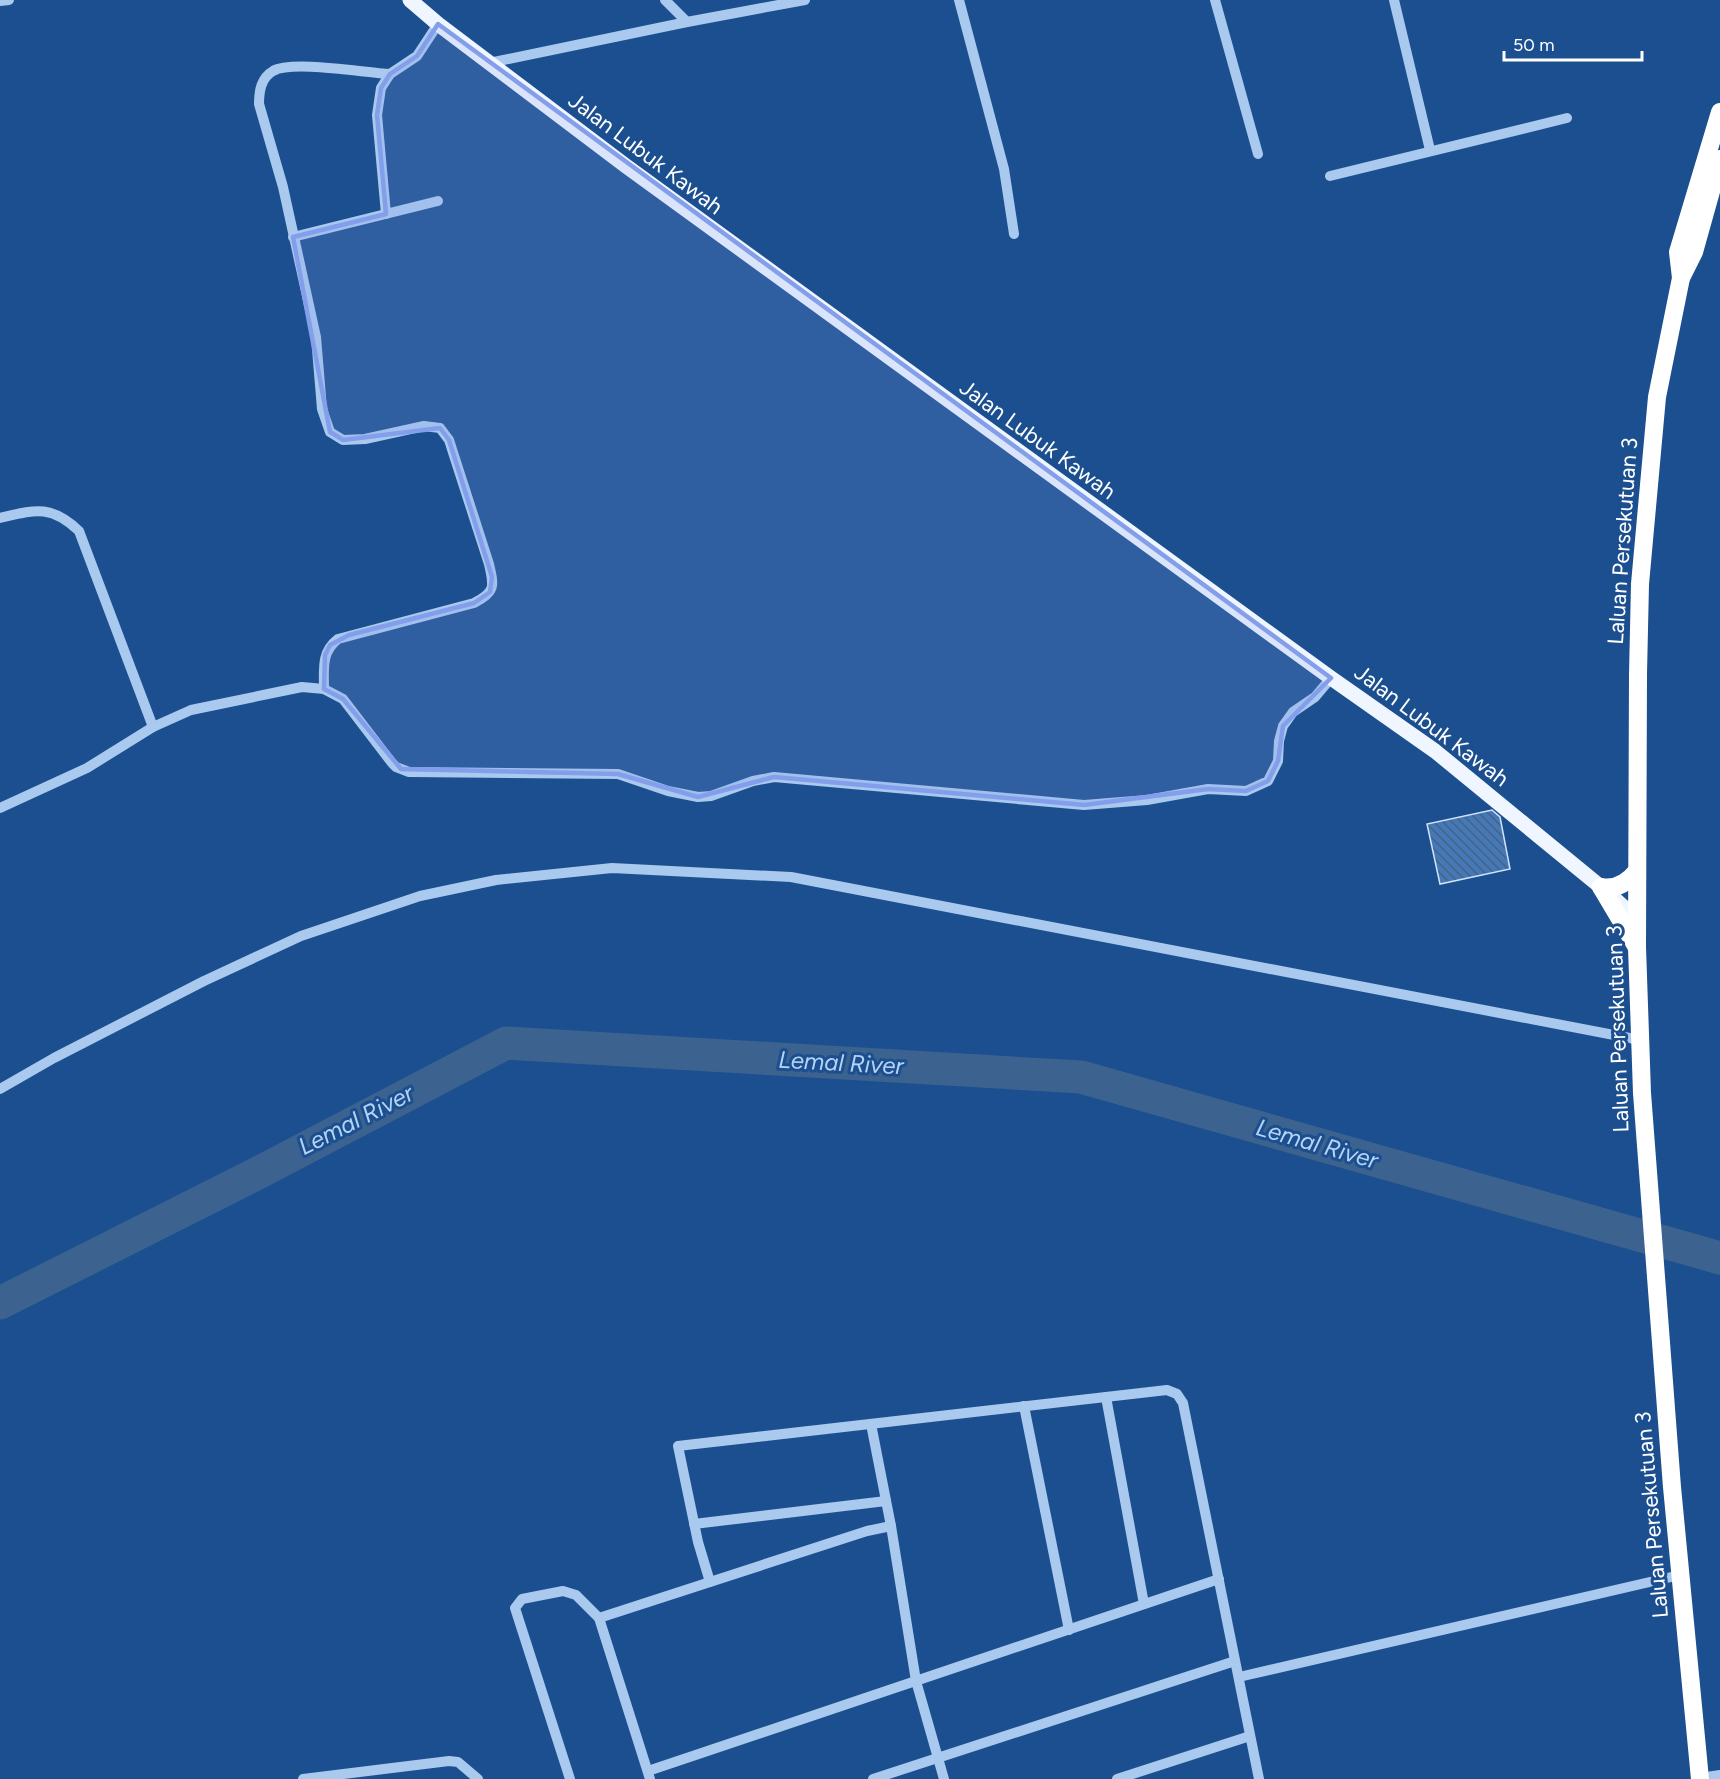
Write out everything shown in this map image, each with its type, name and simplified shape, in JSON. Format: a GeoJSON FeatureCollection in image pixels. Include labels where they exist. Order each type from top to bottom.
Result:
{"type":"FeatureCollection","features":[{"type":"Feature","properties":{"kind":"highway","name":"Laluan Persekutuan 3"},"geometry":{"type":"LineString","coordinates":[[1681,278],[1678,252],[1720,112]]}},
{"type":"Feature","properties":{"kind":"highway","name":"Laluan Persekutuan 3"},"geometry":{"type":"LineString","coordinates":[[1700,1779],[1672,1487],[1642,1093],[1636,918],[1640,584],[1657,397],[1681,278],[1694,252],[1720,159]]}},
{"type":"Feature","properties":{"kind":"highway"},"geometry":{"type":"LineString","coordinates":[[1601,887],[1610,889],[1617,886],[1637,871]]}},
{"type":"Feature","properties":{"kind":"highway"},"geometry":{"type":"LineString","coordinates":[[1601,887],[1637,947]]}},
{"type":"Feature","properties":{"kind":"main road","name":"Jalan Lubuk Kawah"},"geometry":{"type":"LineString","coordinates":[[410,0],[489,63],[900,367],[1435,751],[1636,918]]}},
{"type":"Feature","properties":{"kind":"street"},"geometry":{"type":"LineString","coordinates":[[0,1],[9,0]]}},
{"type":"Feature","properties":{"kind":"street"},"geometry":{"type":"LineString","coordinates":[[665,0],[687,22]]}},
{"type":"Feature","properties":{"kind":"street"},"geometry":{"type":"LineString","coordinates":[[489,63],[804,0]]}},
{"type":"Feature","properties":{"kind":"street"},"geometry":{"type":"LineString","coordinates":[[959,0],[1004,169],[1014,234]]}},
{"type":"Feature","properties":{"kind":"street"},"geometry":{"type":"LineString","coordinates":[[1215,0],[1258,154]]}},
{"type":"Feature","properties":{"kind":"street"},"geometry":{"type":"LineString","coordinates":[[1394,0],[1430,150]]}},
{"type":"Feature","properties":{"kind":"street"},"geometry":{"type":"LineString","coordinates":[[386,213],[377,115],[381,88],[390,74],[417,56],[438,24]]}},
{"type":"Feature","properties":{"kind":"street"},"geometry":{"type":"LineString","coordinates":[[324,689],[326,655],[330,645],[338,639],[474,603],[490,592],[493,584],[489,564],[449,440],[440,428],[424,426],[365,439],[344,440],[330,432],[322,409],[316,337],[283,187],[259,104],[262,84],[272,71],[286,68],[343,69],[390,74]]}},
{"type":"Feature","properties":{"kind":"street"},"geometry":{"type":"LineString","coordinates":[[1330,176],[1567,118]]}},
{"type":"Feature","properties":{"kind":"street"},"geometry":{"type":"LineString","coordinates":[[293,237],[438,201]]}},
{"type":"Feature","properties":{"kind":"street"},"geometry":{"type":"LineString","coordinates":[[0,518],[40,509],[69,521],[79,531],[153,726]]}},
{"type":"Feature","properties":{"kind":"street"},"geometry":{"type":"LineString","coordinates":[[0,808],[87,768],[153,726],[174,716],[205,706],[302,687],[324,689],[343,699],[392,763],[409,772],[618,774],[686,796],[698,797],[711,796],[753,781],[774,777],[1084,805],[1147,800],[1208,789],[1239,792],[1268,781],[1278,761],[1279,741],[1283,726],[1293,712],[1315,697],[1331,678]]}},
{"type":"Feature","properties":{"kind":"street"},"geometry":{"type":"LineString","coordinates":[[0,1089],[54,1058],[194,986],[301,936],[420,896],[496,880],[612,868],[791,877],[1640,1040]]}},
{"type":"Feature","properties":{"kind":"street"},"geometry":{"type":"LineString","coordinates":[[710,1582],[694,1524],[678,1446],[1167,1390],[1177,1394],[1183,1403],[1259,1779]]}},
{"type":"Feature","properties":{"kind":"street"},"geometry":{"type":"LineString","coordinates":[[1106,1397],[1144,1604]]}},
{"type":"Feature","properties":{"kind":"street"},"geometry":{"type":"LineString","coordinates":[[1024,1406],[1069,1630]]}},
{"type":"Feature","properties":{"kind":"street"},"geometry":{"type":"LineString","coordinates":[[871,1424],[891,1526],[916,1681],[944,1779]]}},
{"type":"Feature","properties":{"kind":"street"},"geometry":{"type":"LineString","coordinates":[[694,1524],[886,1501]]}},
{"type":"Feature","properties":{"kind":"street"},"geometry":{"type":"LineString","coordinates":[[599,1618],[867,1531],[891,1526]]}},
{"type":"Feature","properties":{"kind":"street"},"geometry":{"type":"LineString","coordinates":[[1239,1677],[1680,1575]]}},
{"type":"Feature","properties":{"kind":"street"},"geometry":{"type":"LineString","coordinates":[[570,1779],[515,1608],[522,1599],[563,1591],[576,1595],[599,1618],[649,1775],[916,1681],[1219,1579]]}},
{"type":"Feature","properties":{"kind":"street"},"geometry":{"type":"LineString","coordinates":[[873,1779],[1235,1661]]}},
{"type":"Feature","properties":{"kind":"street"},"geometry":{"type":"LineString","coordinates":[[1117,1779],[1250,1736]]}},
{"type":"Feature","properties":{"kind":"street"},"geometry":{"type":"LineString","coordinates":[[303,1779],[449,1761],[458,1762],[478,1779]]}},
{"type":"Feature","properties":{"kind":"street"},"geometry":{"type":"LineString","coordinates":[[1700,1779],[1720,1775]]}},
{"type":"Feature","properties":{"kind":"highlighted area"},"geometry":{"type":"Polygon","coordinates":[[[438,24],[1331,678],[1283,726],[1278,761],[1268,781],[1246,791],[1208,789],[1084,805],[774,777],[698,797],[618,774],[401,769],[343,699],[324,689],[325,655],[330,645],[349,635],[474,603],[490,592],[492,577],[449,440],[440,428],[343,440],[330,432],[293,237],[386,214],[377,115],[381,88],[390,74],[417,56],[438,24]]]}},
{"type":"Feature","properties":{"kind":"building"},"geometry":{"type":"Polygon","coordinates":[[[1492,810],[1500,817],[1510,869],[1440,884],[1427,824],[1492,810]]]}},
{"type":"Feature","properties":{"kind":"waterway","name":"Lemal River"},"geometry":{"type":"LineString","coordinates":[[0,1303],[256,1174],[506,1043],[1081,1077],[1720,1258]]}}]}
